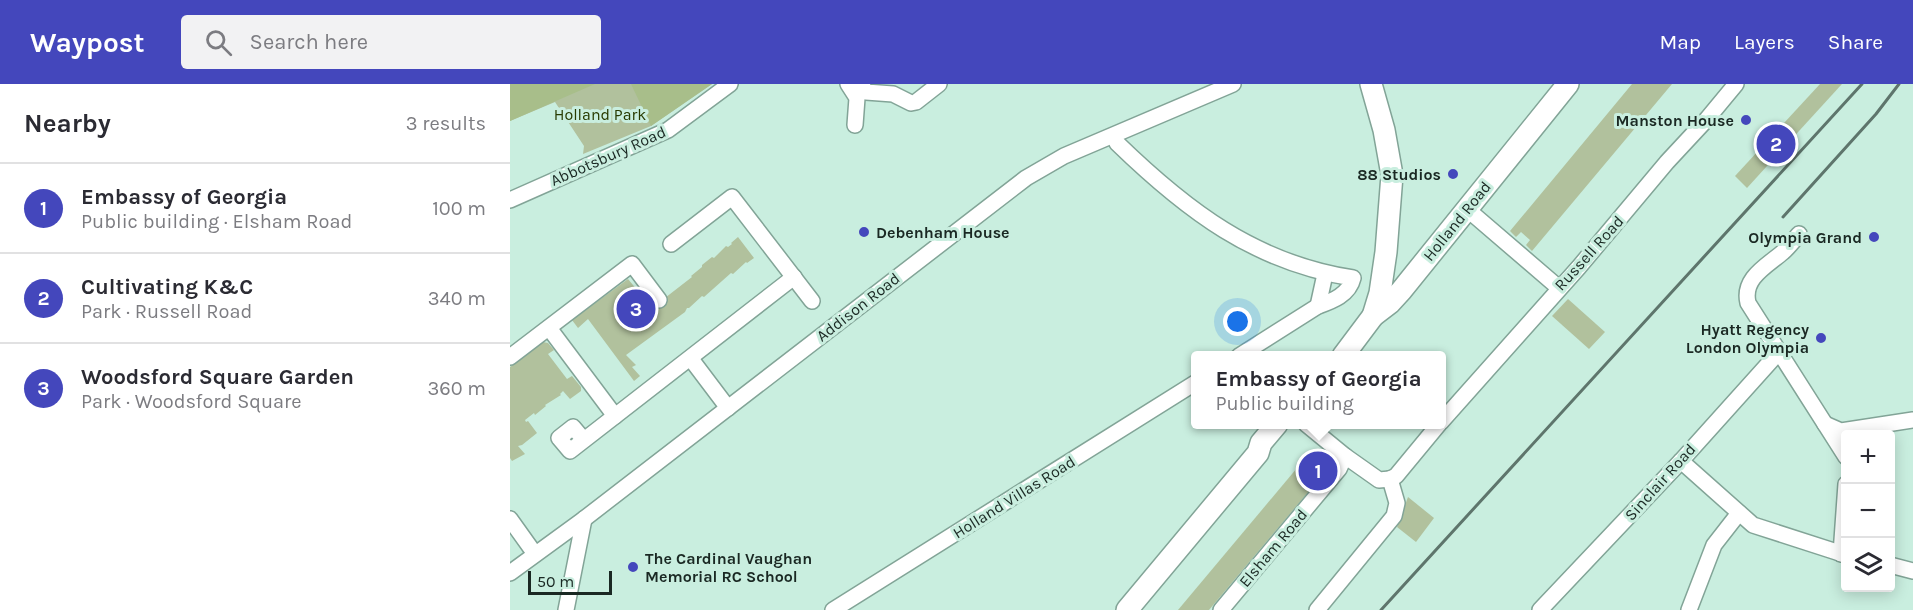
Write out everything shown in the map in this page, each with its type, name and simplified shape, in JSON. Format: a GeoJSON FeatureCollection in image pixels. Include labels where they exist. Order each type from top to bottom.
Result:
{"type":"FeatureCollection","features":[{"type":"Feature","properties":{"kind":"highway"},"geometry":{"type":"LineString","coordinates":[[1371,84],[1384,129],[1392,176],[1385,260],[1380,293],[1373,316]]}},
{"type":"Feature","properties":{"kind":"highway","name":"Holland Road"},"geometry":{"type":"LineString","coordinates":[[1347,351],[1373,316],[1396,297],[1568,84]]}},
{"type":"Feature","properties":{"kind":"highway"},"geometry":{"type":"LineString","coordinates":[[1385,260],[1391,269],[1403,272],[1420,266]]}},
{"type":"Feature","properties":{"kind":"highway"},"geometry":{"type":"LineString","coordinates":[[1127,610],[1258,453],[1262,443],[1273,429]]}},
{"type":"Feature","properties":{"kind":"highway"},"geometry":{"type":"LineString","coordinates":[[1258,453],[1270,449],[1286,429]]}},
{"type":"Feature","properties":{"kind":"street","name":"Abbotsbury Road"},"geometry":{"type":"LineString","coordinates":[[510,200],[668,130],[730,84]]}},
{"type":"Feature","properties":{"kind":"street"},"geometry":{"type":"LineString","coordinates":[[848,84],[861,91],[893,94],[911,103],[916,102],[939,84]]}},
{"type":"Feature","properties":{"kind":"street","name":"Addison Road"},"geometry":{"type":"LineString","coordinates":[[510,573],[584,519],[1026,178],[1056,160],[1114,136],[1203,90],[1233,84]]}},
{"type":"Feature","properties":{"kind":"street","name":"Russell Road"},"geometry":{"type":"LineString","coordinates":[[1446,416],[1579,267],[1666,162],[1736,84]]}},
{"type":"Feature","properties":{"kind":"street"},"geometry":{"type":"LineString","coordinates":[[855,125],[861,91]]}},
{"type":"Feature","properties":{"kind":"street"},"geometry":{"type":"LineString","coordinates":[[1114,136],[1117,143],[1168,191],[1206,220],[1278,258],[1325,274],[1353,278],[1351,287],[1346,292],[1318,306],[1247,351]]}},
{"type":"Feature","properties":{"kind":"street"},"geometry":{"type":"LineString","coordinates":[[671,244],[732,197],[812,301]]}},
{"type":"Feature","properties":{"kind":"street"},"geometry":{"type":"LineString","coordinates":[[1467,209],[1559,288]]}},
{"type":"Feature","properties":{"kind":"street"},"geometry":{"type":"LineString","coordinates":[[1799,234],[1785,251],[1749,282],[1746,294],[1748,303],[1841,450]]}},
{"type":"Feature","properties":{"kind":"street"},"geometry":{"type":"LineString","coordinates":[[510,357],[632,264],[659,300]]}},
{"type":"Feature","properties":{"kind":"street"},"geometry":{"type":"LineString","coordinates":[[1318,306],[1325,274]]}},
{"type":"Feature","properties":{"kind":"street"},"geometry":{"type":"LineString","coordinates":[[584,440],[794,278]]}},
{"type":"Feature","properties":{"kind":"street"},"geometry":{"type":"LineString","coordinates":[[549,328],[615,416]]}},
{"type":"Feature","properties":{"kind":"street","name":"Sinclair Road"},"geometry":{"type":"LineString","coordinates":[[1540,610],[1681,461],[1779,352]]}},
{"type":"Feature","properties":{"kind":"street"},"geometry":{"type":"LineString","coordinates":[[691,359],[728,408]]}},
{"type":"Feature","properties":{"kind":"street","name":"Holland Villas Road"},"geometry":{"type":"LineString","coordinates":[[833,610],[1191,386]]}},
{"type":"Feature","properties":{"kind":"street"},"geometry":{"type":"LineString","coordinates":[[1863,430],[1913,420]]}},
{"type":"Feature","properties":{"kind":"street"},"geometry":{"type":"LineString","coordinates":[[1825,424],[1841,431]]}},
{"type":"Feature","properties":{"kind":"street"},"geometry":{"type":"LineString","coordinates":[[1312,429],[1379,480],[1390,479],[1396,503],[1394,516],[1317,610]]}},
{"type":"Feature","properties":{"kind":"street","name":"Russell Road"},"geometry":{"type":"LineString","coordinates":[[1390,479],[1396,476],[1435,429]]}},
{"type":"Feature","properties":{"kind":"street","name":"Elsham Road"},"geometry":{"type":"LineString","coordinates":[[1221,610],[1339,469],[1345,456]]}},
{"type":"Feature","properties":{"kind":"street"},"geometry":{"type":"LineString","coordinates":[[1681,461],[1758,527],[1841,553]]}},
{"type":"Feature","properties":{"kind":"street"},"geometry":{"type":"LineString","coordinates":[[1689,610],[1714,545],[1739,513]]}},
{"type":"Feature","properties":{"kind":"street"},"geometry":{"type":"LineString","coordinates":[[510,519],[535,554]]}},
{"type":"Feature","properties":{"kind":"street"},"geometry":{"type":"LineString","coordinates":[[566,610],[584,519]]}},
{"type":"Feature","properties":{"kind":"street"},"geometry":{"type":"LineString","coordinates":[[1895,566],[1913,571]]}},
{"type":"Feature","properties":{"kind":"green space","name":"Holland Park"},"geometry":{"type":"Polygon","coordinates":[[[510,84],[712,84],[651,126],[583,154],[584,146],[555,102],[510,121],[510,84]]]}},
{"type":"Feature","properties":{"kind":"green space"},"geometry":{"type":"Polygon","coordinates":[[[510,84],[595,84],[510,121],[510,84]]]}},
{"type":"Feature","properties":{"kind":"green space"},"geometry":{"type":"Polygon","coordinates":[[[631,84],[712,84],[651,126],[631,84]]]}},
{"type":"Feature","properties":{"kind":"green space"},"geometry":{"type":"Polygon","coordinates":[[[1632,84],[1672,84],[1532,251],[1526,245],[1530,240],[1521,232],[1516,237],[1510,231],[1632,84]]]}},
{"type":"Feature","properties":{"kind":"green space"},"geometry":{"type":"Polygon","coordinates":[[[1820,84],[1842,84],[1747,188],[1735,176],[1820,84]]]}},
{"type":"Feature","properties":{"kind":"green space"},"geometry":{"type":"Polygon","coordinates":[[[738,237],[754,258],[733,274],[731,273],[685,312],[626,355],[636,365],[632,367],[640,376],[634,381],[588,319],[578,328],[572,320],[628,279],[652,308],[738,237]]]}},
{"type":"Feature","properties":{"kind":"green space"},"geometry":{"type":"Polygon","coordinates":[[[1568,299],[1605,332],[1589,349],[1552,316],[1568,299]]]}},
{"type":"Feature","properties":{"kind":"green space"},"geometry":{"type":"Polygon","coordinates":[[[543,342],[548,343],[554,350],[548,354],[567,379],[572,376],[581,387],[581,391],[570,399],[563,391],[535,415],[534,413],[525,420],[537,433],[518,446],[525,454],[512,461],[510,458],[510,367],[543,342]]]}},
{"type":"Feature","properties":{"kind":"green space"},"geometry":{"type":"Polygon","coordinates":[[[1297,468],[1315,484],[1209,610],[1178,610],[1297,468]]]}},
{"type":"Feature","properties":{"kind":"green space"},"geometry":{"type":"Polygon","coordinates":[[[1408,497],[1434,518],[1416,542],[1397,527],[1408,497]]]}},
{"type":"Feature","properties":{"kind":"railway"},"geometry":{"type":"LineString","coordinates":[[1381,610],[1862,84]]}},
{"type":"Feature","properties":{"kind":"railway"},"geometry":{"type":"LineString","coordinates":[[1783,217],[1876,114],[1899,84]]}},
{"type":"Feature","properties":{"kind":"place","name":"Manston House"},"geometry":{"type":"Point","coordinates":[1746,120]}},
{"type":"Feature","properties":{"kind":"place","name":"Cultivating K&C"},"geometry":{"type":"Point","coordinates":[1776,144]}},
{"type":"Feature","properties":{"kind":"place","name":"88 Studios"},"geometry":{"type":"Point","coordinates":[1453,174]}},
{"type":"Feature","properties":{"kind":"place","name":"Debenham House"},"geometry":{"type":"Point","coordinates":[864,232]}},
{"type":"Feature","properties":{"kind":"place","name":"Olympia Grand"},"geometry":{"type":"Point","coordinates":[1874,237]}},
{"type":"Feature","properties":{"kind":"place","name":"Woodsford Square Garden"},"geometry":{"type":"Point","coordinates":[636,309]}},
{"type":"Feature","properties":{"kind":"place","name":"Hyatt Regency London Olympia"},"geometry":{"type":"Point","coordinates":[1821,338]}},
{"type":"Feature","properties":{"kind":"place","name":"Embassy of Georgia"},"geometry":{"type":"Point","coordinates":[1318,471]}},
{"type":"Feature","properties":{"kind":"place","name":"The Cardinal Vaughan Memorial RC School"},"geometry":{"type":"Point","coordinates":[633,567]}}]}
